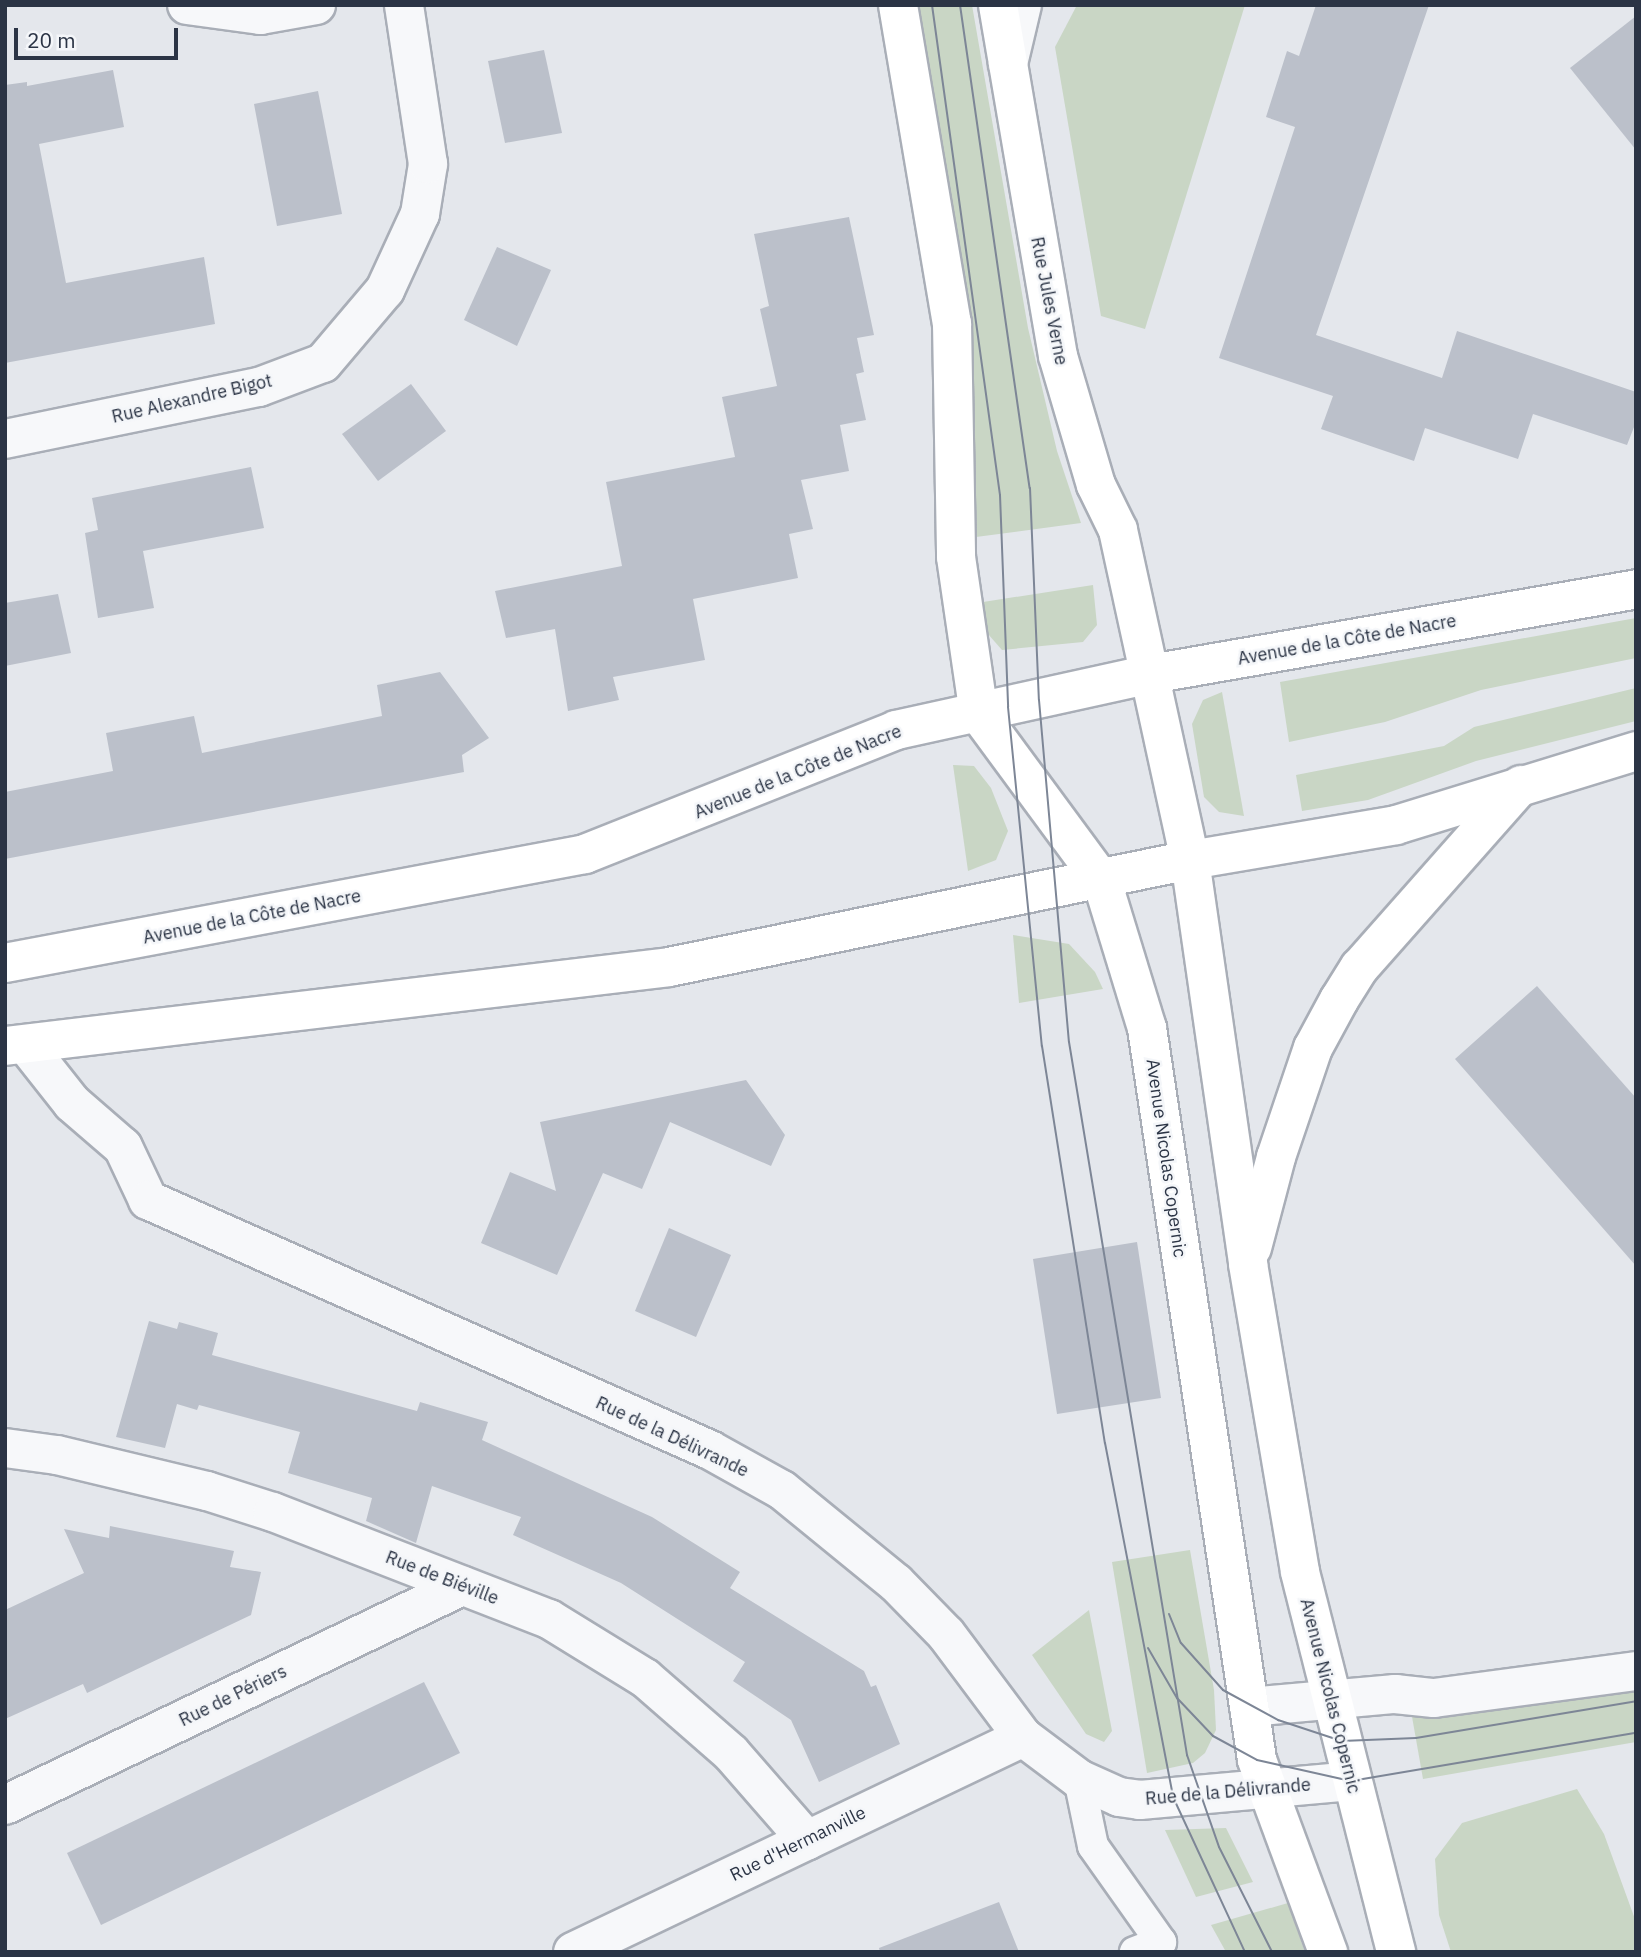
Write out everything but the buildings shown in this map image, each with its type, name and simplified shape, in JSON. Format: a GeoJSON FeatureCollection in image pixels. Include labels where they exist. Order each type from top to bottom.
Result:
{"type":"FeatureCollection","features":[{"type":"Feature","properties":{"kind":"main road","name":"Avenue Nicolas Copernic"},"geometry":{"type":"LineString","coordinates":[[898,5],[952,323],[956,557],[979,714],[1102,881],[1147,1028],[1249,1707],[1265,1790],[1328,1952]]}},
{"type":"Feature","properties":{"kind":"main road","name":"Rue Jules Verne"},"geometry":{"type":"LineString","coordinates":[[998,5],[1058,356],[1096,485],[1118,530],[1151,674]]}},
{"type":"Feature","properties":{"kind":"main road","name":"Avenue de la Côte de Nacre"},"geometry":{"type":"LineString","coordinates":[[5,963],[585,854],[897,730],[1151,674],[1636,589]]}},
{"type":"Feature","properties":{"kind":"main road","name":"Avenue Nicolas Copernic"},"geometry":{"type":"LineString","coordinates":[[1151,674],[1190,860],[1248,1264],[1300,1573],[1396,1952]]}},
{"type":"Feature","properties":{"kind":"main road"},"geometry":{"type":"LineString","coordinates":[[16,1046],[669,967],[1102,881],[1190,860],[1396,825],[1636,751]]}},
{"type":"Feature","properties":{"kind":"main road"},"geometry":{"type":"LineString","coordinates":[[1248,1264],[1276,1157],[1313,1048],[1339,1000],[1360,967],[1522,784]]}},
{"type":"Feature","properties":{"kind":"street"},"geometry":{"type":"LineString","coordinates":[[187,5],[260,15],[316,5]]}},
{"type":"Feature","properties":{"kind":"street","name":"Rue Alexandre Bigot"},"geometry":{"type":"LineString","coordinates":[[5,439],[259,387],[323,363],[385,290],[420,214],[428,164],[404,5]]}},
{"type":"Feature","properties":{"kind":"street","name":"Rue Jules Verne"},"geometry":{"type":"LineString","coordinates":[[1008,64],[1022,5]]}},
{"type":"Feature","properties":{"kind":"street","name":"Rue de la Délivrande"},"geometry":{"type":"LineString","coordinates":[[16,1046],[72,1103],[122,1147],[148,1200],[710,1450],[782,1490],[896,1583],[946,1634],[1023,1737],[1079,1779],[1119,1797],[1140,1800],[1351,1782]]}},
{"type":"Feature","properties":{"kind":"street","name":"Rue de Biéville"},"geometry":{"type":"LineString","coordinates":[[5,1448],[92,1463],[207,1491],[274,1512],[549,1619],[645,1678],[731,1753],[807,1840]]}},
{"type":"Feature","properties":{"kind":"street","name":"Rue de Périers"},"geometry":{"type":"LineString","coordinates":[[5,1805],[462,1587]]}},
{"type":"Feature","properties":{"kind":"street"},"geometry":{"type":"LineString","coordinates":[[1249,1707],[1395,1694],[1434,1698],[1636,1671]]}},
{"type":"Feature","properties":{"kind":"street","name":"Rue d'Hermanville"},"geometry":{"type":"LineString","coordinates":[[573,1952],[1023,1737]]}},
{"type":"Feature","properties":{"kind":"lane"},"geometry":{"type":"LineString","coordinates":[[1079,1779],[1094,1846],[1161,1942],[1135,1952]]}},
{"type":"Feature","properties":{"kind":"green space"},"geometry":{"type":"Polygon","coordinates":[[[915,5],[972,5],[1028,328],[1057,451],[1081,523],[976,537],[967,337],[915,5]]]}},
{"type":"Feature","properties":{"kind":"green space"},"geometry":{"type":"Polygon","coordinates":[[[1077,5],[1245,5],[1145,329],[1101,316],[1055,47],[1077,5]]]}},
{"type":"Feature","properties":{"kind":"green space"},"geometry":{"type":"Polygon","coordinates":[[[1093,585],[1097,625],[1083,642],[1002,650],[988,634],[983,602],[1093,585]]]}},
{"type":"Feature","properties":{"kind":"green space"},"geometry":{"type":"Polygon","coordinates":[[[1636,618],[1636,658],[1481,690],[1385,722],[1289,742],[1280,682],[1636,618]]]}},
{"type":"Feature","properties":{"kind":"green space"},"geometry":{"type":"Polygon","coordinates":[[[1636,688],[1636,721],[1476,761],[1368,800],[1302,811],[1296,775],[1444,746],[1474,727],[1636,688]]]}},
{"type":"Feature","properties":{"kind":"green space"},"geometry":{"type":"Polygon","coordinates":[[[1222,692],[1244,816],[1219,812],[1204,797],[1192,724],[1203,700],[1222,692]]]}},
{"type":"Feature","properties":{"kind":"green space"},"geometry":{"type":"Polygon","coordinates":[[[953,765],[974,766],[991,788],[1008,831],[996,860],[968,871],[953,765]]]}},
{"type":"Feature","properties":{"kind":"green space"},"geometry":{"type":"Polygon","coordinates":[[[1013,935],[1069,944],[1095,972],[1103,989],[1019,1003],[1013,935]]]}},
{"type":"Feature","properties":{"kind":"green space"},"geometry":{"type":"Polygon","coordinates":[[[1190,1550],[1214,1690],[1216,1730],[1205,1753],[1193,1763],[1147,1773],[1112,1562],[1190,1550]]]}},
{"type":"Feature","properties":{"kind":"green space"},"geometry":{"type":"Polygon","coordinates":[[[1089,1610],[1112,1731],[1104,1742],[1086,1734],[1032,1655],[1089,1610]]]}},
{"type":"Feature","properties":{"kind":"green space"},"geometry":{"type":"Polygon","coordinates":[[[1636,1688],[1636,1742],[1423,1779],[1411,1711],[1636,1688]]]}},
{"type":"Feature","properties":{"kind":"green space"},"geometry":{"type":"Polygon","coordinates":[[[1577,1789],[1604,1834],[1636,1922],[1636,1952],[1451,1952],[1439,1915],[1435,1859],[1462,1823],[1577,1789]]]}},
{"type":"Feature","properties":{"kind":"green space"},"geometry":{"type":"Polygon","coordinates":[[[1226,1828],[1253,1882],[1196,1897],[1165,1830],[1226,1828]]]}},
{"type":"Feature","properties":{"kind":"green space"},"geometry":{"type":"Polygon","coordinates":[[[1288,1903],[1305,1952],[1226,1952],[1211,1925],[1288,1903]]]}},
{"type":"Feature","properties":{"kind":"tram line"},"geometry":{"type":"LineString","coordinates":[[932,5],[1000,495],[1008,707],[1042,1046],[1105,1443],[1173,1797],[1245,1952]]}},
{"type":"Feature","properties":{"kind":"tram line"},"geometry":{"type":"LineString","coordinates":[[960,5],[1030,488],[1039,700],[1069,1042],[1187,1755],[1219,1847],[1272,1952]]}},
{"type":"Feature","properties":{"kind":"tram line"},"geometry":{"type":"LineString","coordinates":[[1169,1614],[1181,1643],[1223,1690],[1278,1720],[1342,1741],[1416,1738],[1636,1701]]}},
{"type":"Feature","properties":{"kind":"tram line"},"geometry":{"type":"LineString","coordinates":[[1148,1648],[1177,1698],[1213,1736],[1257,1760],[1351,1781],[1636,1733]]}}]}
